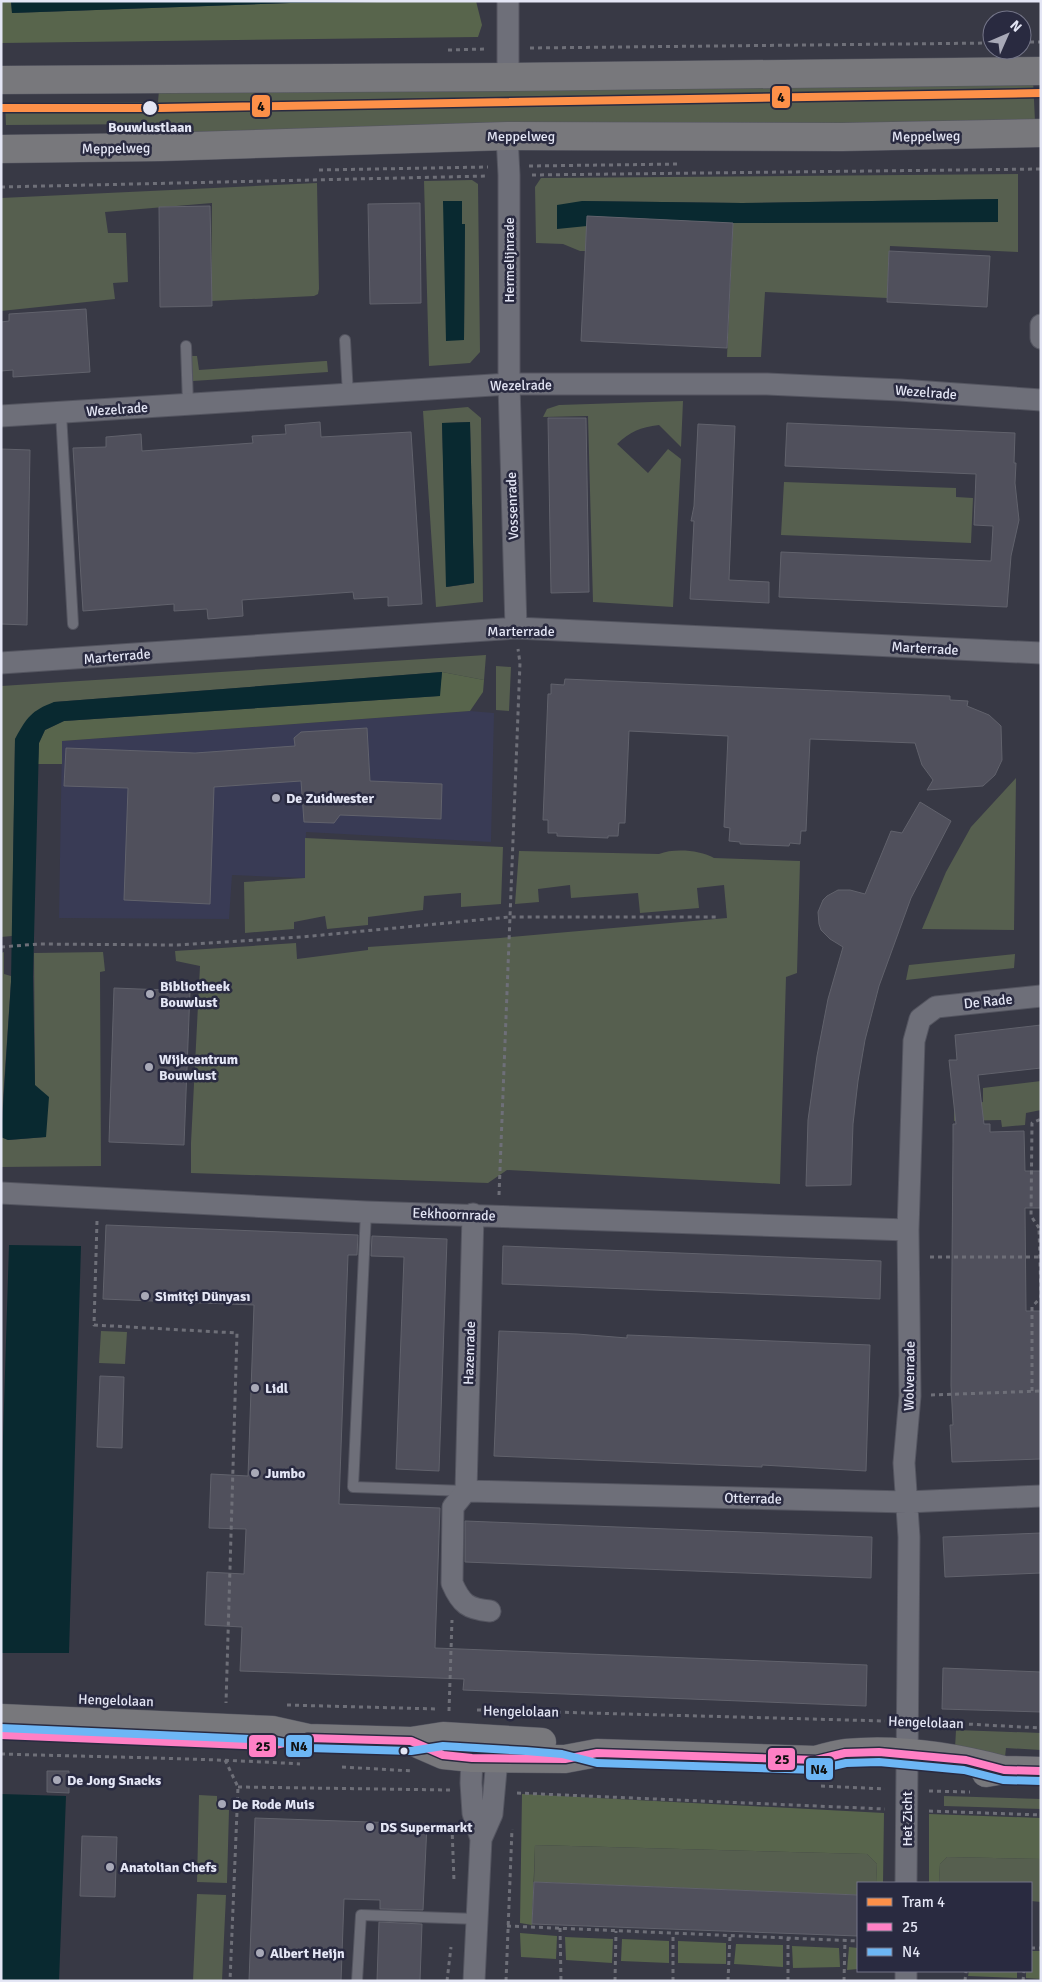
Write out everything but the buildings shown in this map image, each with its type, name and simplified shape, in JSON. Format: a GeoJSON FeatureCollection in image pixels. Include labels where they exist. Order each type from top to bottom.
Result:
{"type":"FeatureCollection","features":[{"type":"Feature","properties":{"kind":"main road"},"geometry":{"type":"LineString","coordinates":[[1,80],[508,78],[1041,71]]}},
{"type":"Feature","properties":{"kind":"main road","name":"Meppelweg"},"geometry":{"type":"LineString","coordinates":[[1,149],[171,147],[506,136],[842,137],[1041,133]]}},
{"type":"Feature","properties":{"kind":"main road","name":"Hengelolaan"},"geometry":{"type":"LineString","coordinates":[[1,1718],[272,1730],[308,1738],[411,1741],[443,1736],[485,1752],[565,1759],[597,1753],[816,1760],[845,1753],[879,1752],[907,1763],[966,1760],[1004,1770],[1041,1771]]}},
{"type":"Feature","properties":{"kind":"main road","name":"Hengelolaan"},"geometry":{"type":"LineString","coordinates":[[1,1735],[270,1746],[308,1738]]}},
{"type":"Feature","properties":{"kind":"street"},"geometry":{"type":"LineString","coordinates":[[508,1],[508,78]]}},
{"type":"Feature","properties":{"kind":"street"},"geometry":{"type":"LineString","coordinates":[[1041,66],[1041,71]]}},
{"type":"Feature","properties":{"kind":"street","name":"Hermelijnrade"},"geometry":{"type":"LineString","coordinates":[[506,136],[509,175],[509,384]]}},
{"type":"Feature","properties":{"kind":"street"},"geometry":{"type":"LineString","coordinates":[[1041,326],[1041,338]]}},
{"type":"Feature","properties":{"kind":"street","name":"Wezelrade"},"geometry":{"type":"LineString","coordinates":[[1,416],[509,384],[767,384],[900,390],[1041,400]]}},
{"type":"Feature","properties":{"kind":"street","name":"Vossenrade"},"geometry":{"type":"LineString","coordinates":[[509,384],[516,628]]}},
{"type":"Feature","properties":{"kind":"street","name":"Marterrade"},"geometry":{"type":"LineString","coordinates":[[1,663],[516,628],[1041,653]]}},
{"type":"Feature","properties":{"kind":"street","name":"De Rade"},"geometry":{"type":"LineString","coordinates":[[936,1006],[1041,996]]}},
{"type":"Feature","properties":{"kind":"street","name":"Wolvenrade"},"geometry":{"type":"LineString","coordinates":[[907,1763],[909,1536],[904,1463],[910,1396],[908,1230],[914,1041],[920,1018],[936,1006]]}},
{"type":"Feature","properties":{"kind":"street","name":"Eekhoornrade"},"geometry":{"type":"LineString","coordinates":[[1,1194],[366,1212],[473,1214],[908,1230]]}},
{"type":"Feature","properties":{"kind":"street","name":"Hazenrade"},"geometry":{"type":"LineString","coordinates":[[466,1491],[473,1214]]}},
{"type":"Feature","properties":{"kind":"street"},"geometry":{"type":"LineString","coordinates":[[466,1491],[453,1507],[452,1583],[457,1595],[464,1603],[474,1610],[490,1612]]}},
{"type":"Feature","properties":{"kind":"street","name":"Otterrade"},"geometry":{"type":"LineString","coordinates":[[466,1491],[907,1502],[1041,1496]]}},
{"type":"Feature","properties":{"kind":"street"},"geometry":{"type":"LineString","coordinates":[[474,1981],[480,1839],[492,1814],[485,1752]]}},
{"type":"Feature","properties":{"kind":"street","name":"Het Zicht"},"geometry":{"type":"LineString","coordinates":[[906,1882],[907,1763]]}},
{"type":"Feature","properties":{"kind":"lane"},"geometry":{"type":"LineString","coordinates":[[345,340],[348,395]]}},
{"type":"Feature","properties":{"kind":"lane"},"geometry":{"type":"LineString","coordinates":[[186,346],[188,404]]}},
{"type":"Feature","properties":{"kind":"lane"},"geometry":{"type":"LineString","coordinates":[[61,413],[73,624]]}},
{"type":"Feature","properties":{"kind":"lane"},"geometry":{"type":"LineString","coordinates":[[366,1212],[353,1487],[466,1491]]}},
{"type":"Feature","properties":{"kind":"lane"},"geometry":{"type":"LineString","coordinates":[[357,1981],[361,1915],[478,1919]]}},
{"type":"Feature","properties":{"kind":"path"},"geometry":{"type":"LineString","coordinates":[[1,181],[1,187]]}},
{"type":"Feature","properties":{"kind":"path"},"geometry":{"type":"LineString","coordinates":[[499,1215],[520,663],[516,628]]}},
{"type":"Feature","properties":{"kind":"path"},"geometry":{"type":"LineString","coordinates":[[3,947],[39,944],[177,945],[302,937],[509,917],[716,917]]}},
{"type":"Feature","properties":{"kind":"path"},"geometry":{"type":"LineString","coordinates":[[1032,1391],[1032,1307],[1041,1297],[1040,1228],[1031,1216],[1032,1123],[1041,1118]]}},
{"type":"Feature","properties":{"kind":"path"},"geometry":{"type":"LineString","coordinates":[[98,1198],[94,1325],[237,1333],[226,1704]]}},
{"type":"Feature","properties":{"kind":"path"},"geometry":{"type":"LineString","coordinates":[[908,1258],[1040,1257]]}},
{"type":"Feature","properties":{"kind":"path"},"geometry":{"type":"LineString","coordinates":[[910,1396],[1041,1391]]}},
{"type":"Feature","properties":{"kind":"path"},"geometry":{"type":"LineString","coordinates":[[284,1705],[450,1710],[452,1583]]}},
{"type":"Feature","properties":{"kind":"path"},"geometry":{"type":"LineString","coordinates":[[216,1703],[235,1704]]}},
{"type":"Feature","properties":{"kind":"path","name":"Hengelolaan"},"geometry":{"type":"LineString","coordinates":[[469,1710],[908,1721],[1041,1728]]}},
{"type":"Feature","properties":{"kind":"path"},"geometry":{"type":"LineString","coordinates":[[1,1754],[225,1759],[238,1787],[230,1981]]}},
{"type":"Feature","properties":{"kind":"path"},"geometry":{"type":"LineString","coordinates":[[238,1787],[451,1790],[451,1799]]}},
{"type":"Feature","properties":{"kind":"path"},"geometry":{"type":"LineString","coordinates":[[514,1802],[519,1787]]}},
{"type":"Feature","properties":{"kind":"path"},"geometry":{"type":"LineString","coordinates":[[516,1793],[1041,1815]]}},
{"type":"Feature","properties":{"kind":"path"},"geometry":{"type":"LineString","coordinates":[[447,1981],[454,1918],[452,1818]]}},
{"type":"Feature","properties":{"kind":"path"},"geometry":{"type":"LineString","coordinates":[[506,1981],[512,1821]]}},
{"type":"Feature","properties":{"kind":"path"},"geometry":{"type":"LineString","coordinates":[[507,1926],[857,1941]]}},
{"type":"Feature","properties":{"kind":"path"},"geometry":{"type":"LineString","coordinates":[[560,1928],[561,1981]]}},
{"type":"Feature","properties":{"kind":"path"},"geometry":{"type":"LineString","coordinates":[[614,1981],[616,1930]]}},
{"type":"Feature","properties":{"kind":"path"},"geometry":{"type":"LineString","coordinates":[[673,1933],[673,1981]]}},
{"type":"Feature","properties":{"kind":"path"},"geometry":{"type":"LineString","coordinates":[[728,1981],[730,1936]]}},
{"type":"Feature","properties":{"kind":"path"},"geometry":{"type":"LineString","coordinates":[[788,1938],[788,1981]]}},
{"type":"Feature","properties":{"kind":"path"},"geometry":{"type":"LineString","coordinates":[[844,1981],[845,1940]]}},
{"type":"Feature","properties":{"kind":"shaded area"},"geometry":{"type":"Polygon","coordinates":[[[1,1],[11,1],[12,13],[290,3],[476,1],[482,25],[478,37],[1,43],[1,1]]]}},
{"type":"Feature","properties":{"kind":"shaded area"},"geometry":{"type":"Polygon","coordinates":[[[11,1],[464,1],[290,3],[12,13],[11,1]]]}},
{"type":"Feature","properties":{"kind":"shaded area"},"geometry":{"type":"Polygon","coordinates":[[[1033,78],[1035,122],[159,135],[159,124],[6,125],[5,103],[158,102],[159,90],[1033,78]]]}},
{"type":"Feature","properties":{"kind":"shaded area"},"geometry":{"type":"Polygon","coordinates":[[[1018,174],[1018,252],[890,246],[887,298],[765,292],[761,357],[727,357],[733,223],[997,222],[998,199],[742,203],[582,201],[587,226],[586,251],[580,251],[563,244],[536,243],[535,187],[541,178],[1018,174]]]}},
{"type":"Feature","properties":{"kind":"shaded area"},"geometry":{"type":"Polygon","coordinates":[[[472,180],[478,184],[480,352],[470,363],[429,366],[424,181],[472,180]],[[443,201],[464,340],[465,224],[462,224],[461,201],[443,201]]]}},
{"type":"Feature","properties":{"kind":"shaded area"},"geometry":{"type":"Polygon","coordinates":[[[317,183],[319,289],[318,294],[314,296],[211,301],[212,203],[105,212],[108,233],[126,233],[128,282],[113,283],[115,299],[1,311],[1,198],[317,183]]]}},
{"type":"Feature","properties":{"kind":"shaded area"},"geometry":{"type":"Polygon","coordinates":[[[998,199],[998,222],[733,223],[588,216],[587,226],[557,229],[557,205],[582,201],[742,203],[998,199]]]}},
{"type":"Feature","properties":{"kind":"shaded area"},"geometry":{"type":"Polygon","coordinates":[[[443,201],[462,201],[462,224],[465,224],[464,340],[446,341],[443,201]]]}},
{"type":"Feature","properties":{"kind":"shaded area"},"geometry":{"type":"Polygon","coordinates":[[[191,356],[197,356],[199,370],[327,361],[328,372],[193,381],[191,356]]]}},
{"type":"Feature","properties":{"kind":"shaded area"},"geometry":{"type":"Polygon","coordinates":[[[683,401],[681,447],[659,425],[636,431],[626,436],[617,444],[648,473],[668,449],[681,459],[673,607],[593,602],[588,416],[543,417],[547,409],[559,405],[683,401]]]}},
{"type":"Feature","properties":{"kind":"shaded area"},"geometry":{"type":"Polygon","coordinates":[[[468,407],[481,418],[483,602],[436,607],[423,411],[468,407]],[[470,422],[442,423],[447,587],[474,583],[470,422]]]}},
{"type":"Feature","properties":{"kind":"shaded area"},"geometry":{"type":"Polygon","coordinates":[[[470,422],[474,583],[446,587],[442,423],[470,422]]]}},
{"type":"Feature","properties":{"kind":"shaded area"},"geometry":{"type":"Polygon","coordinates":[[[784,482],[956,488],[956,497],[973,498],[971,543],[781,535],[784,482]]]}},
{"type":"Feature","properties":{"kind":"shaded area"},"geometry":{"type":"Polygon","coordinates":[[[486,655],[484,680],[442,672],[54,702],[15,739],[12,936],[1,937],[1,686],[486,655]]]}},
{"type":"Feature","properties":{"kind":"shaded area"},"geometry":{"type":"Polygon","coordinates":[[[496,666],[511,667],[509,711],[496,710],[496,666]]]}},
{"type":"Feature","properties":{"kind":"shaded area"},"geometry":{"type":"Polygon","coordinates":[[[442,672],[484,680],[483,692],[470,711],[62,741],[62,764],[38,764],[39,743],[45,730],[64,721],[439,696],[442,672]]]}},
{"type":"Feature","properties":{"kind":"shaded area"},"geometry":{"type":"Polygon","coordinates":[[[442,672],[440,696],[64,721],[45,730],[39,743],[33,977],[35,1085],[49,1097],[46,1137],[8,1140],[1,1137],[11,982],[15,739],[30,716],[40,708],[54,702],[442,672]]]}},
{"type":"Feature","properties":{"kind":"shaded area","name":"De Zuidwester"},"geometry":{"type":"Polygon","coordinates":[[[470,711],[494,713],[491,842],[306,832],[305,878],[232,875],[229,919],[59,918],[62,741],[470,711]]]}},
{"type":"Feature","properties":{"kind":"shaded area"},"geometry":{"type":"Polygon","coordinates":[[[1016,778],[1014,930],[922,929],[946,872],[971,827],[1016,778]]]}},
{"type":"Feature","properties":{"kind":"shaded area"},"geometry":{"type":"Polygon","coordinates":[[[305,838],[503,847],[501,904],[461,907],[461,893],[424,896],[423,910],[368,917],[368,925],[327,929],[325,916],[294,922],[294,929],[245,933],[244,882],[305,878],[305,838]]]}},
{"type":"Feature","properties":{"kind":"shaded area"},"geometry":{"type":"Polygon","coordinates":[[[519,851],[659,854],[672,851],[687,851],[702,853],[714,858],[800,861],[797,973],[786,977],[780,1184],[507,1170],[488,1183],[191,1173],[200,966],[176,961],[175,951],[296,943],[297,959],[368,950],[368,947],[500,938],[727,918],[724,885],[697,888],[699,908],[640,913],[638,893],[571,898],[570,885],[538,889],[539,902],[515,904],[519,851]]]}},
{"type":"Feature","properties":{"kind":"shaded area"},"geometry":{"type":"Polygon","coordinates":[[[4,952],[4,974],[11,976],[11,982],[1,1127],[1,953],[4,952]]]}},
{"type":"Feature","properties":{"kind":"shaded area"},"geometry":{"type":"Polygon","coordinates":[[[103,952],[105,971],[100,972],[101,1166],[1,1167],[1,1137],[8,1140],[46,1137],[35,1085],[34,953],[103,952]]]}},
{"type":"Feature","properties":{"kind":"shaded area"},"geometry":{"type":"Polygon","coordinates":[[[1015,954],[1014,968],[906,980],[909,965],[1015,954]]]}},
{"type":"Feature","properties":{"kind":"shaded area"},"geometry":{"type":"Polygon","coordinates":[[[1041,1081],[1041,1110],[1026,1113],[1025,1125],[1002,1127],[1001,1120],[954,1121],[954,1106],[983,1102],[983,1088],[1041,1081]]]}},
{"type":"Feature","properties":{"kind":"shaded area"},"geometry":{"type":"Polygon","coordinates":[[[9,1245],[81,1246],[69,1653],[1,1653],[1,1501],[9,1245]]]}},
{"type":"Feature","properties":{"kind":"shaded area"},"geometry":{"type":"Polygon","coordinates":[[[101,1331],[127,1332],[125,1364],[99,1363],[101,1331]]]}},
{"type":"Feature","properties":{"kind":"shaded area"},"geometry":{"type":"Polygon","coordinates":[[[956,1730],[1041,1733],[1041,1750],[1006,1748],[1005,1757],[955,1748],[956,1730]]]}},
{"type":"Feature","properties":{"kind":"shaded area"},"geometry":{"type":"Polygon","coordinates":[[[1,1794],[66,1796],[59,1981],[1,1981],[1,1794]]]}},
{"type":"Feature","properties":{"kind":"shaded area"},"geometry":{"type":"Polygon","coordinates":[[[522,1794],[884,1813],[883,1882],[876,1882],[877,1864],[867,1854],[535,1845],[532,1925],[520,1923],[522,1794]]]}},
{"type":"Feature","properties":{"kind":"shaded area"},"geometry":{"type":"Polygon","coordinates":[[[199,1795],[217,1796],[217,1809],[229,1810],[227,1883],[197,1882],[199,1795]]]}},
{"type":"Feature","properties":{"kind":"shaded area"},"geometry":{"type":"Polygon","coordinates":[[[944,1796],[1041,1799],[1041,1809],[944,1806],[944,1796]]]}},
{"type":"Feature","properties":{"kind":"shaded area"},"geometry":{"type":"Polygon","coordinates":[[[929,1814],[1041,1818],[1041,1859],[947,1857],[940,1864],[939,1882],[929,1882],[929,1814]]]}},
{"type":"Feature","properties":{"kind":"shaded area"},"geometry":{"type":"Polygon","coordinates":[[[535,1845],[867,1854],[877,1864],[876,1882],[857,1882],[857,1895],[534,1882],[535,1845]]]}},
{"type":"Feature","properties":{"kind":"shaded area"},"geometry":{"type":"Polygon","coordinates":[[[947,1857],[1041,1859],[1041,1902],[1032,1901],[1032,1882],[939,1882],[940,1864],[947,1857]]]}},
{"type":"Feature","properties":{"kind":"shaded area"},"geometry":{"type":"Polygon","coordinates":[[[197,1894],[226,1895],[222,1981],[193,1981],[197,1894]]]}},
{"type":"Feature","properties":{"kind":"shaded area"},"geometry":{"type":"Polygon","coordinates":[[[520,1933],[557,1936],[556,1959],[521,1957],[520,1933]]]}},
{"type":"Feature","properties":{"kind":"shaded area"},"geometry":{"type":"Polygon","coordinates":[[[565,1937],[613,1939],[612,1963],[566,1960],[565,1937]]]}},
{"type":"Feature","properties":{"kind":"shaded area"},"geometry":{"type":"Polygon","coordinates":[[[622,1939],[669,1941],[669,1963],[621,1961],[622,1939]]]}},
{"type":"Feature","properties":{"kind":"shaded area"},"geometry":{"type":"Polygon","coordinates":[[[678,1941],[726,1943],[726,1964],[678,1963],[678,1941]]]}},
{"type":"Feature","properties":{"kind":"shaded area"},"geometry":{"type":"Polygon","coordinates":[[[736,1944],[783,1945],[783,1967],[734,1964],[736,1944]]]}},
{"type":"Feature","properties":{"kind":"shaded area"},"geometry":{"type":"Polygon","coordinates":[[[792,1946],[839,1948],[840,1967],[793,1968],[792,1946]]]}},
{"type":"Feature","properties":{"kind":"shaded area"},"geometry":{"type":"Polygon","coordinates":[[[849,1947],[857,1948],[857,1969],[847,1970],[849,1947]]]}},
{"type":"Feature","properties":{"kind":"shaded area"},"geometry":{"type":"Polygon","coordinates":[[[1032,1951],[1041,1951],[1041,1979],[1026,1978],[1026,1972],[1032,1972],[1032,1951]]]}},
{"type":"Feature","properties":{"kind":"shaded area"},"geometry":{"type":"Polygon","coordinates":[[[969,1972],[1017,1972],[1017,1978],[968,1976],[969,1972]]]}},
{"type":"Feature","properties":{"kind":"tram line","name":"4"},"geometry":{"type":"LineString","coordinates":[[1,108],[160,108],[1041,93]]}},
{"type":"Feature","properties":{"kind":"transit line","name":"N4"},"geometry":{"type":"LineString","coordinates":[[1,1728],[271,1740],[308,1748],[411,1751],[443,1746],[562,1754],[597,1763],[816,1770],[846,1763],[879,1762],[964,1770],[1003,1780],[1041,1781]]}},
{"type":"Feature","properties":{"kind":"transit line","name":"25"},"geometry":{"type":"LineString","coordinates":[[1,1735],[270,1746],[308,1738],[411,1741],[443,1755],[472,1758],[565,1759],[597,1753],[816,1760],[845,1753],[879,1752],[966,1760],[1004,1770],[1041,1771]]}},
{"type":"Feature","properties":{"kind":"place","name":"Bouwlustlaan"},"geometry":{"type":"Point","coordinates":[150,108]}},
{"type":"Feature","properties":{"kind":"place","name":"De Zuidwester"},"geometry":{"type":"Point","coordinates":[276,798]}},
{"type":"Feature","properties":{"kind":"place","name":"Bibliotheek Bouwlust"},"geometry":{"type":"Point","coordinates":[150,994]}},
{"type":"Feature","properties":{"kind":"place","name":"Wijkcentrum Bouwlust"},"geometry":{"type":"Point","coordinates":[149,1067]}},
{"type":"Feature","properties":{"kind":"place","name":"Simitçi Dünyası"},"geometry":{"type":"Point","coordinates":[145,1296]}},
{"type":"Feature","properties":{"kind":"place","name":"Lidl"},"geometry":{"type":"Point","coordinates":[255,1388]}},
{"type":"Feature","properties":{"kind":"place","name":"Jumbo"},"geometry":{"type":"Point","coordinates":[255,1473]}},
{"type":"Feature","properties":{"kind":"place","name":"De Jong Snacks"},"geometry":{"type":"Point","coordinates":[57,1780]}},
{"type":"Feature","properties":{"kind":"place","name":"De Rode Muis"},"geometry":{"type":"Point","coordinates":[222,1804]}},
{"type":"Feature","properties":{"kind":"place","name":"DS Supermarkt"},"geometry":{"type":"Point","coordinates":[370,1827]}},
{"type":"Feature","properties":{"kind":"place","name":"Anatolian Chefs"},"geometry":{"type":"Point","coordinates":[110,1867]}},
{"type":"Feature","properties":{"kind":"place","name":"Albert Heijn"},"geometry":{"type":"Point","coordinates":[260,1953]}}]}
